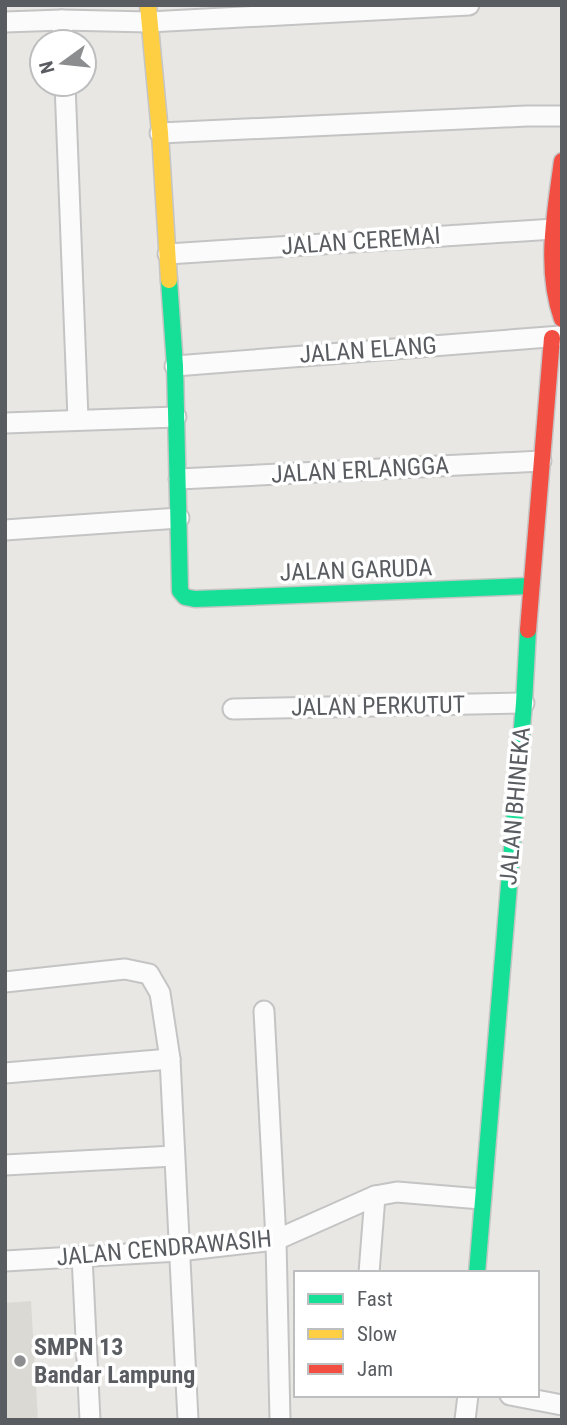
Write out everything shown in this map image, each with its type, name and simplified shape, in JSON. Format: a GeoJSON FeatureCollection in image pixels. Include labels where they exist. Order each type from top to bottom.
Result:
{"type":"FeatureCollection","features":[{"type":"Feature","properties":{"kind":"street"},"geometry":{"type":"LineString","coordinates":[[5,22],[149,14],[469,5]]}},
{"type":"Feature","properties":{"kind":"street"},"geometry":{"type":"LineString","coordinates":[[5,530],[179,518],[175,366],[160,133],[149,14]]}},
{"type":"Feature","properties":{"kind":"street"},"geometry":{"type":"LineString","coordinates":[[62,20],[62,28]]}},
{"type":"Feature","properties":{"kind":"street"},"geometry":{"type":"LineString","coordinates":[[66,98],[78,419]]}},
{"type":"Feature","properties":{"kind":"street"},"geometry":{"type":"LineString","coordinates":[[160,133],[513,116],[562,117]]}},
{"type":"Feature","properties":{"kind":"street"},"geometry":{"type":"LineString","coordinates":[[562,161],[554,229],[553,295],[562,319]]}},
{"type":"Feature","properties":{"kind":"street","name":"JALAN CEREMAI"},"geometry":{"type":"LineString","coordinates":[[168,254],[554,229]]}},
{"type":"Feature","properties":{"kind":"street","name":"JALAN ELANG"},"geometry":{"type":"LineString","coordinates":[[175,366],[557,337]]}},
{"type":"Feature","properties":{"kind":"street","name":"JALAN BHINEKA"},"geometry":{"type":"LineString","coordinates":[[477,1271],[524,703],[530,586],[541,461],[557,337]]}},
{"type":"Feature","properties":{"kind":"street"},"geometry":{"type":"LineString","coordinates":[[5,423],[176,417]]}},
{"type":"Feature","properties":{"kind":"street","name":"JALAN ERLANGGA"},"geometry":{"type":"LineString","coordinates":[[178,479],[541,461]]}},
{"type":"Feature","properties":{"kind":"street","name":"JALAN GARUDA"},"geometry":{"type":"LineString","coordinates":[[179,518],[180,591],[185,597],[195,599],[530,586]]}},
{"type":"Feature","properties":{"kind":"street","name":"JALAN PERKUTUT"},"geometry":{"type":"LineString","coordinates":[[233,709],[524,703]]}},
{"type":"Feature","properties":{"kind":"street"},"geometry":{"type":"LineString","coordinates":[[5,982],[125,969],[149,974],[160,992],[170,1059],[188,1420]]}},
{"type":"Feature","properties":{"kind":"street"},"geometry":{"type":"LineString","coordinates":[[264,1011],[287,1390],[281,1420]]}},
{"type":"Feature","properties":{"kind":"street"},"geometry":{"type":"LineString","coordinates":[[5,1073],[170,1059]]}},
{"type":"Feature","properties":{"kind":"street"},"geometry":{"type":"LineString","coordinates":[[5,1165],[174,1156]]}},
{"type":"Feature","properties":{"kind":"street","name":"JALAN CENDRAWASIH"},"geometry":{"type":"LineString","coordinates":[[5,1261],[179,1251],[276,1240],[375,1196],[397,1192],[481,1199]]}},
{"type":"Feature","properties":{"kind":"street"},"geometry":{"type":"LineString","coordinates":[[369,1271],[375,1196]]}},
{"type":"Feature","properties":{"kind":"street"},"geometry":{"type":"LineString","coordinates":[[82,1256],[90,1420]]}},
{"type":"Feature","properties":{"kind":"street"},"geometry":{"type":"LineString","coordinates":[[465,1420],[468,1397]]}},
{"type":"Feature","properties":{"kind":"street"},"geometry":{"type":"LineString","coordinates":[[520,1397],[562,1405]]}},
{"type":"Feature","properties":{"kind":"shaded area","name":"SMPN 13 Bandar Lampung"},"geometry":{"type":"Polygon","coordinates":[[[31,1301],[38,1420],[5,1420],[5,1303],[31,1301]]]}},
{"type":"Feature","properties":{"kind":"traffic: fast"},"geometry":{"type":"LineString","coordinates":[[169,280],[175,366],[180,591],[185,597],[195,599],[530,586]]}},
{"type":"Feature","properties":{"kind":"traffic: fast"},"geometry":{"type":"LineString","coordinates":[[477,1271],[528,630]]}},
{"type":"Feature","properties":{"kind":"traffic: slow"},"geometry":{"type":"LineString","coordinates":[[148,5],[160,133],[169,280]]}},
{"type":"Feature","properties":{"kind":"traffic: jam"},"geometry":{"type":"LineString","coordinates":[[562,161],[552,261],[553,281],[562,319]]}},
{"type":"Feature","properties":{"kind":"traffic: jam"},"geometry":{"type":"LineString","coordinates":[[528,630],[552,338]]}},
{"type":"Feature","properties":{"kind":"place","name":"SMPN 13 Bandar Lampung"},"geometry":{"type":"Point","coordinates":[20,1361]}}]}
